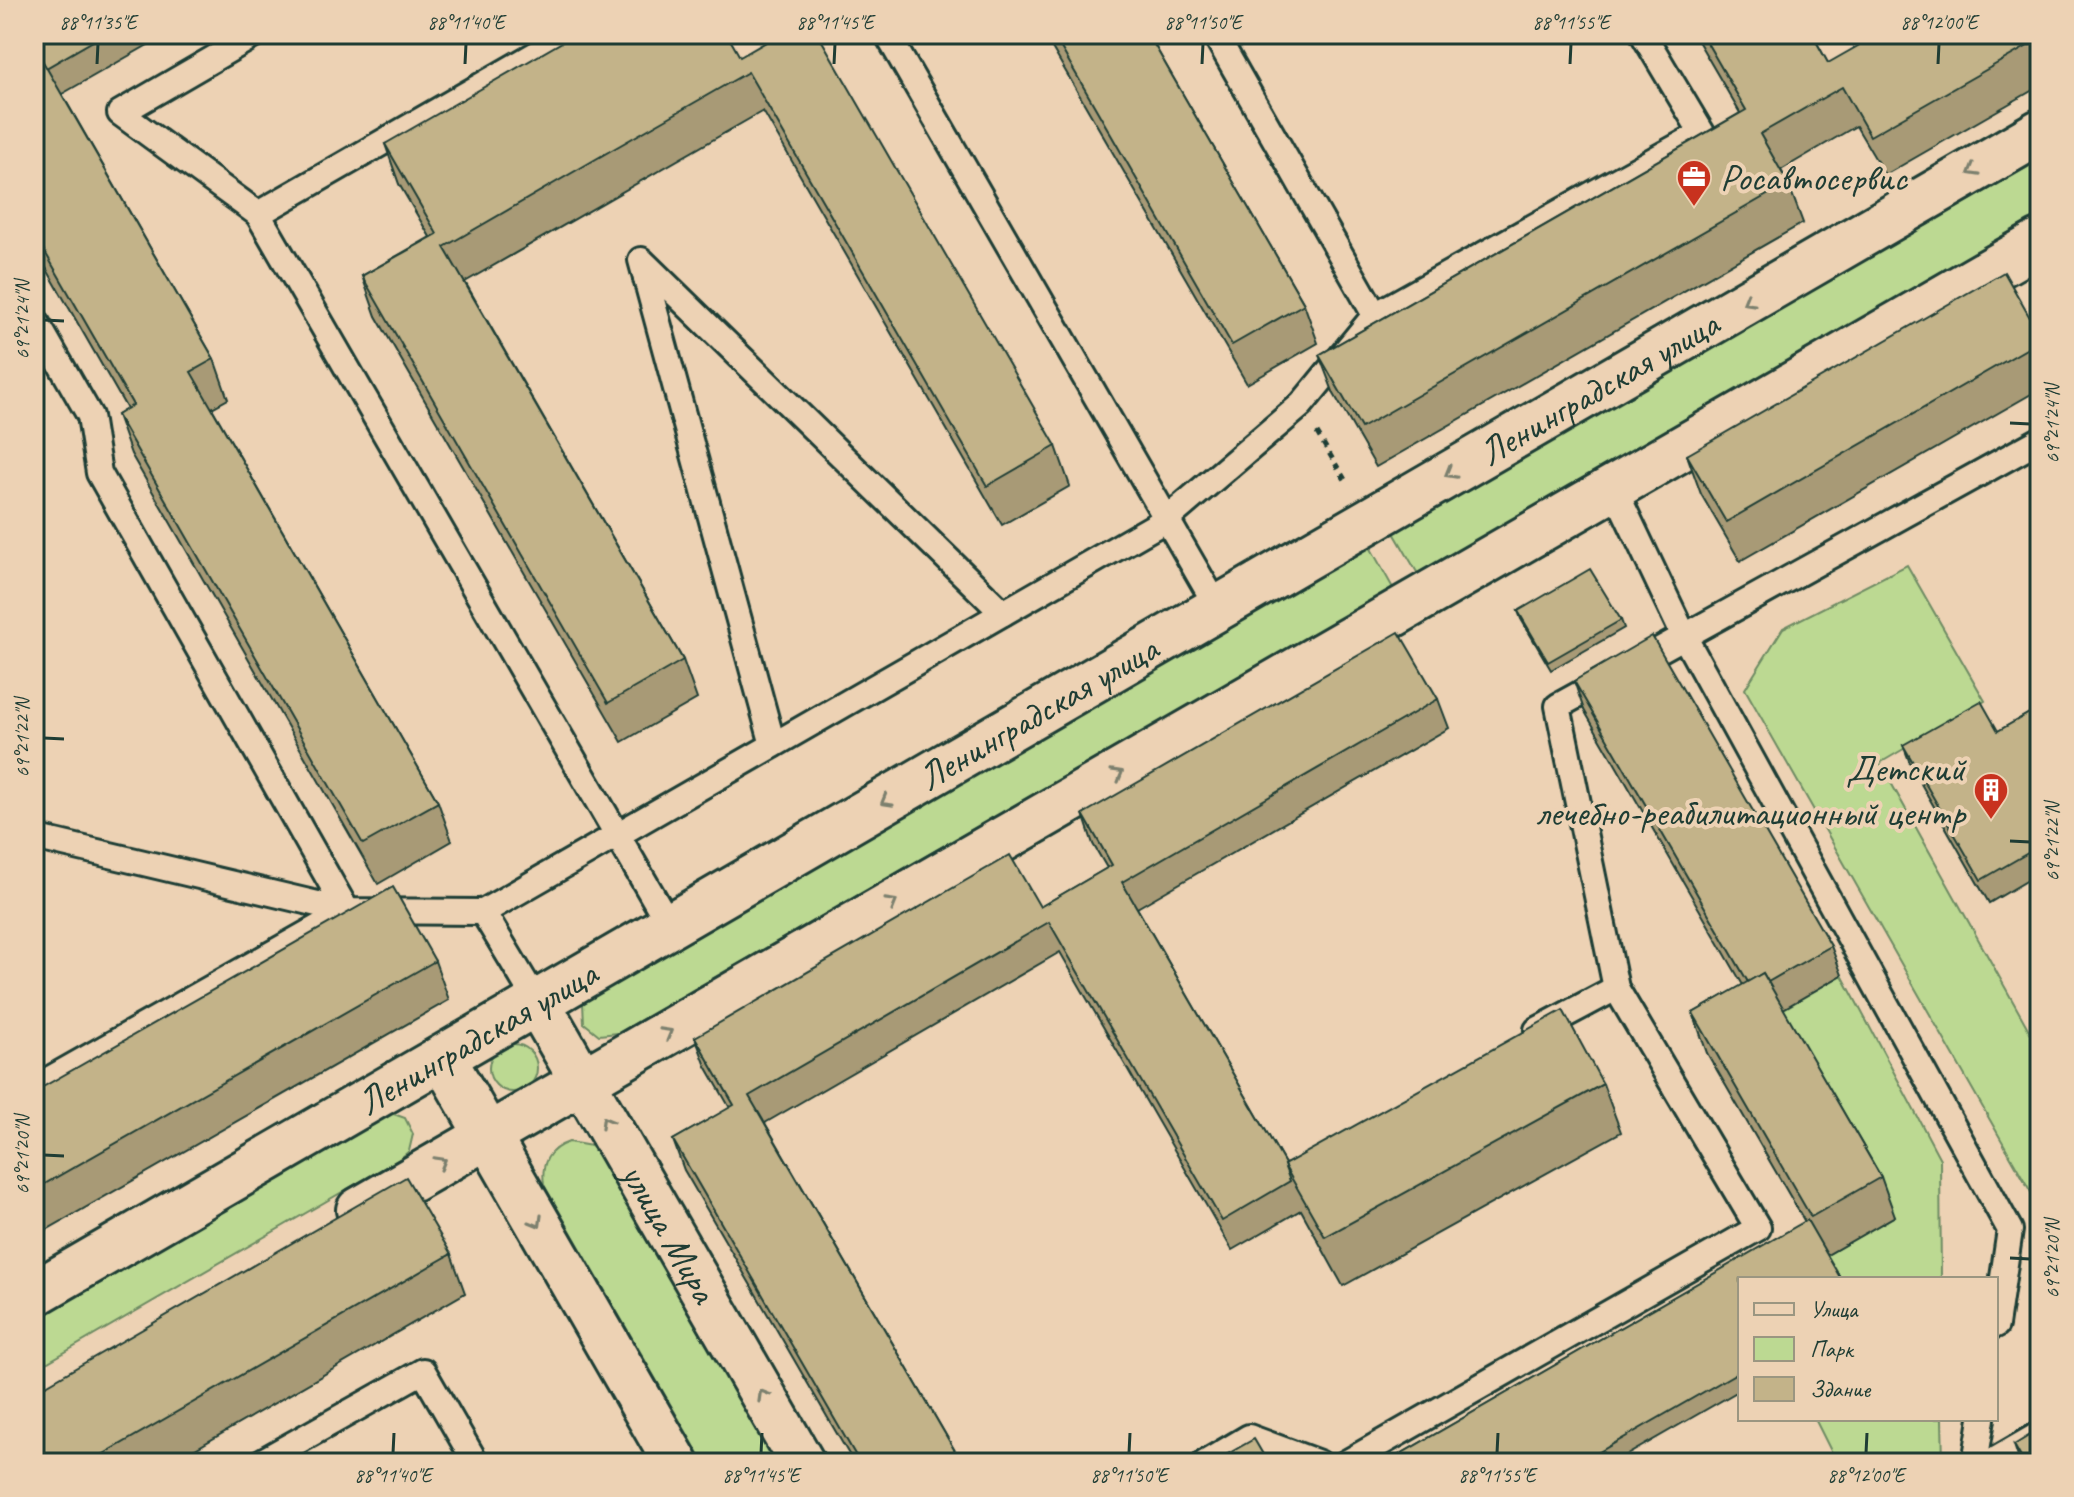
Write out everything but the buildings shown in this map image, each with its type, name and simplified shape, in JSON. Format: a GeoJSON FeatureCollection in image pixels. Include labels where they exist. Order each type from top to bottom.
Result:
{"type":"FeatureCollection","features":[{"type":"Feature","properties":{"kind":"street","name":"Ленинградская улица"},"geometry":{"type":"LineString","coordinates":[[34,1294],[2040,132]]}},
{"type":"Feature","properties":{"kind":"street"},"geometry":{"type":"LineString","coordinates":[[323,1231],[2040,242]]}},
{"type":"Feature","properties":{"kind":"street","name":"улица Мира"},"geometry":{"type":"LineString","coordinates":[[537,1002],[802,1463]]}},
{"type":"Feature","properties":{"kind":"street"},"geometry":{"type":"LineString","coordinates":[[443,1058],[676,1463]]}},
{"type":"Feature","properties":{"kind":"lane"},"geometry":{"type":"LineString","coordinates":[[256,34],[120,113],[258,214],[670,926]]}},
{"type":"Feature","properties":{"kind":"lane"},"geometry":{"type":"LineString","coordinates":[[258,214],[534,43],[571,34]]}},
{"type":"Feature","properties":{"kind":"lane"},"geometry":{"type":"LineString","coordinates":[[887,34],[1218,608]]}},
{"type":"Feature","properties":{"kind":"lane"},"geometry":{"type":"LineString","coordinates":[[1215,34],[1375,315]]}},
{"type":"Feature","properties":{"kind":"lane"},"geometry":{"type":"LineString","coordinates":[[34,837],[347,911],[483,912],[1167,519],[1301,405],[1375,315],[1702,133],[1643,34]]}},
{"type":"Feature","properties":{"kind":"lane"},"geometry":{"type":"LineString","coordinates":[[773,745],[641,260],[1003,613]]}},
{"type":"Feature","properties":{"kind":"lane"},"geometry":{"type":"LineString","coordinates":[[34,318],[90,416],[99,473],[347,911]]}},
{"type":"Feature","properties":{"kind":"lane"},"geometry":{"type":"LineString","coordinates":[[1346,1463],[1758,1228],[1616,988],[1558,706],[2040,440]]}},
{"type":"Feature","properties":{"kind":"lane"},"geometry":{"type":"LineString","coordinates":[[1614,488],[1684,636],[2010,1230],[1998,1311]]}},
{"type":"Feature","properties":{"kind":"lane"},"geometry":{"type":"LineString","coordinates":[[34,1088],[347,911]]}},
{"type":"Feature","properties":{"kind":"lane"},"geometry":{"type":"LineString","coordinates":[[483,912],[537,1002]]}},
{"type":"Feature","properties":{"kind":"lane"},"geometry":{"type":"LineString","coordinates":[[1520,1039],[1616,988]]}},
{"type":"Feature","properties":{"kind":"lane"},"geometry":{"type":"LineString","coordinates":[[259,1463],[423,1371],[476,1463]]}},
{"type":"Feature","properties":{"kind":"lane"},"geometry":{"type":"LineString","coordinates":[[1975,1463],[1982,1421]]}},
{"type":"Feature","properties":{"kind":"lane"},"geometry":{"type":"LineString","coordinates":[[1990,1463],[2040,1434]]}},
{"type":"Feature","properties":{"kind":"lane"},"geometry":{"type":"LineString","coordinates":[[1205,1463],[1249,1437],[1319,1463]]}},
{"type":"Feature","properties":{"kind":"path"},"geometry":{"type":"LineString","coordinates":[[1301,405],[1368,521]]}},
{"type":"Feature","properties":{"kind":"green space"},"geometry":{"type":"Polygon","coordinates":[[[2040,160],[2040,217],[1418,574],[1393,531],[2040,160]]]}},
{"type":"Feature","properties":{"kind":"green space"},"geometry":{"type":"Polygon","coordinates":[[[1369,545],[1393,588],[618,1033],[599,1035],[584,1023],[583,1003],[588,995],[1369,545]]]}},
{"type":"Feature","properties":{"kind":"green space"},"geometry":{"type":"Polygon","coordinates":[[[1907,565],[1985,701],[1880,763],[2040,1050],[2040,1208],[1745,689],[1783,628],[1907,565]]]}},
{"type":"Feature","properties":{"kind":"green space"},"geometry":{"type":"Polygon","coordinates":[[[1842,975],[1940,1159],[1941,1277],[1837,1277],[1825,1256],[1895,1216],[1777,1013],[1842,975]]]}},
{"type":"Feature","properties":{"kind":"green space"},"geometry":{"type":"Polygon","coordinates":[[[513,1044],[530,1051],[537,1068],[530,1085],[513,1092],[496,1085],[489,1068],[496,1051],[513,1044]]]}},
{"type":"Feature","properties":{"kind":"green space"},"geometry":{"type":"Polygon","coordinates":[[[388,1112],[405,1118],[413,1134],[409,1151],[401,1158],[34,1370],[34,1314],[388,1112]]]}},
{"type":"Feature","properties":{"kind":"green space"},"geometry":{"type":"Polygon","coordinates":[[[569,1142],[591,1146],[599,1153],[777,1463],[704,1463],[544,1185],[548,1158],[569,1142]]]}},
{"type":"Feature","properties":{"kind":"green space"},"geometry":{"type":"Polygon","coordinates":[[[1816,1421],[1942,1421],[1943,1463],[1837,1463],[1816,1421]]]}},
{"type":"Feature","properties":{"kind":"place","name":"Росавтосервис"},"geometry":{"type":"Point","coordinates":[1694,208]}},
{"type":"Feature","properties":{"kind":"place","name":"Детский лечебно-реабилитационный центр"},"geometry":{"type":"Point","coordinates":[1991,821]}}]}
